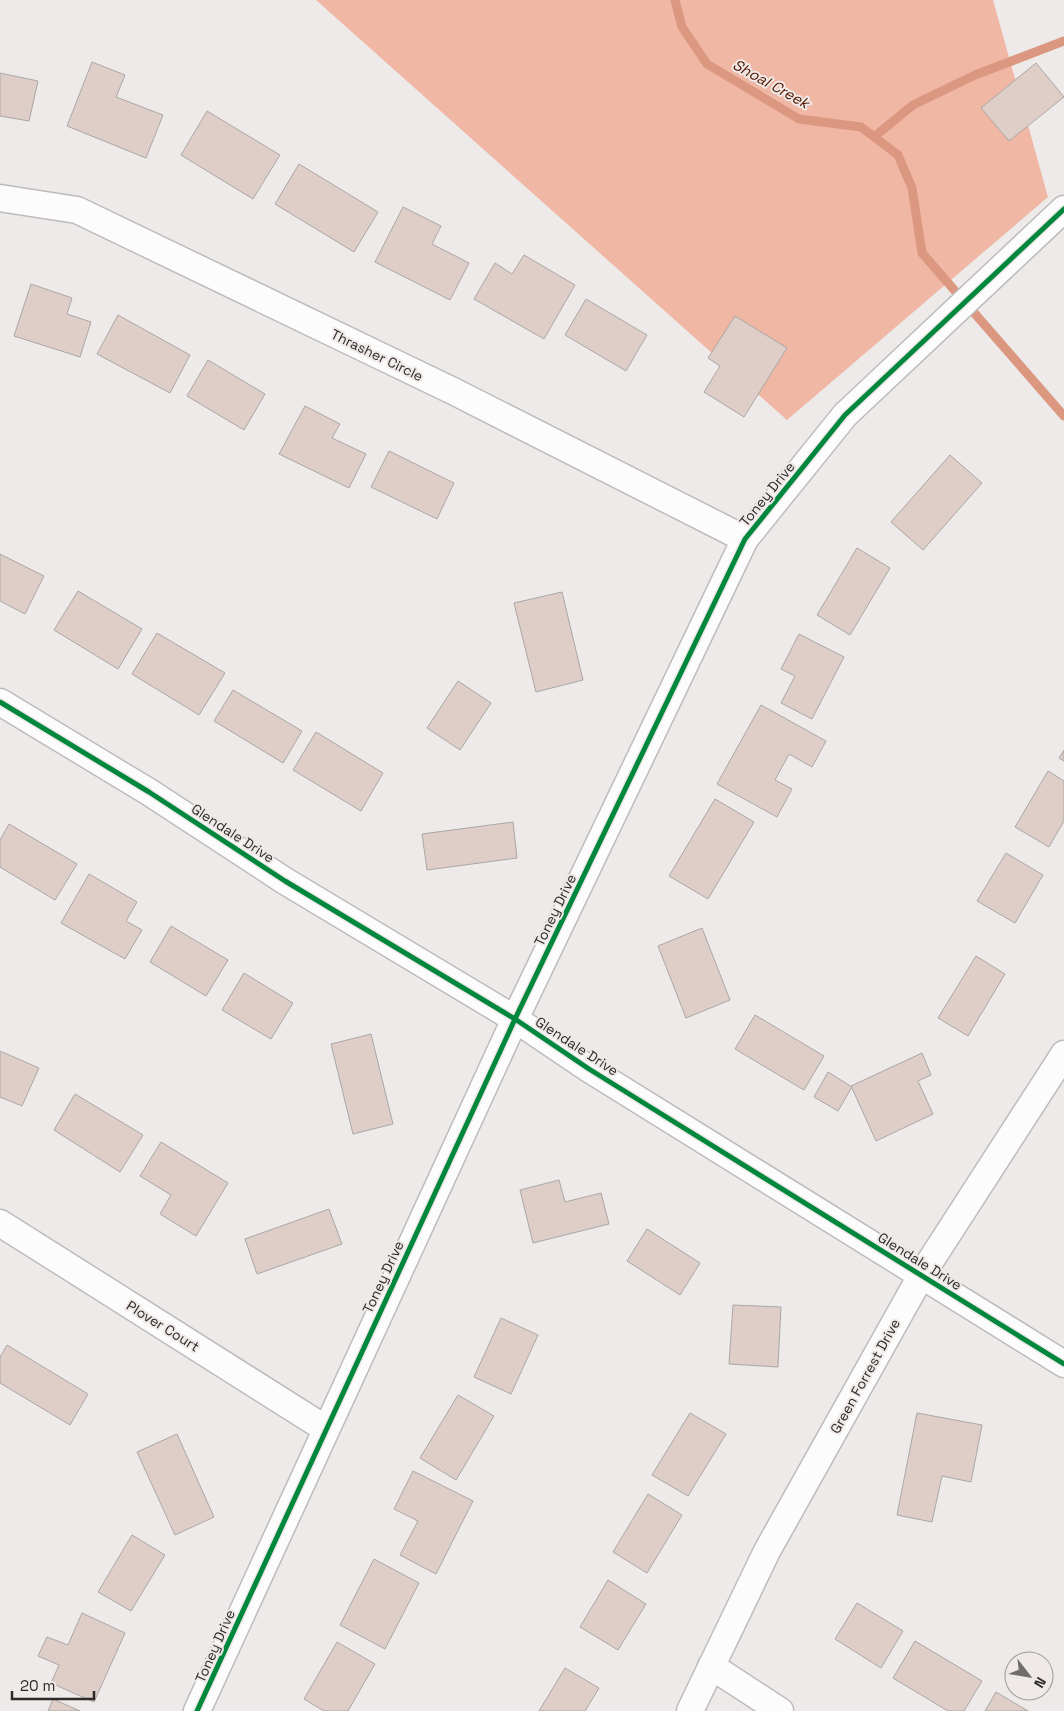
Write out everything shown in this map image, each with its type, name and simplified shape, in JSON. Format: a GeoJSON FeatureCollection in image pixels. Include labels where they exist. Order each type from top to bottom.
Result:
{"type":"FeatureCollection","features":[{"type":"Feature","properties":{"kind":"street","name":"Thrasher Circle"},"geometry":{"type":"LineString","coordinates":[[0,198],[76,210],[453,391],[745,539]]}},
{"type":"Feature","properties":{"kind":"street","name":"Toney Drive"},"geometry":{"type":"LineString","coordinates":[[198,1711],[515,1019],[745,539],[845,415],[1064,209]]}},
{"type":"Feature","properties":{"kind":"street","name":"Glendale Drive"},"geometry":{"type":"LineString","coordinates":[[0,702],[149,792],[285,881],[515,1019],[589,1069],[922,1274],[1064,1364]]}},
{"type":"Feature","properties":{"kind":"street","name":"Green Forrest Drive"},"geometry":{"type":"LineString","coordinates":[[690,1711],[767,1551],[922,1274],[1064,1054]]}},
{"type":"Feature","properties":{"kind":"street","name":"Plover Court"},"geometry":{"type":"LineString","coordinates":[[0,1223],[326,1428]]}},
{"type":"Feature","properties":{"kind":"street"},"geometry":{"type":"LineString","coordinates":[[711,1666],[780,1711]]}},
{"type":"Feature","properties":{"kind":"shaded area"},"geometry":{"type":"Polygon","coordinates":[[[316,0],[993,0],[1048,197],[787,420],[316,0]]]}},
{"type":"Feature","properties":{"kind":"building"},"geometry":{"type":"Polygon","coordinates":[[[92,62],[125,75],[116,97],[163,115],[146,158],[67,126],[92,62]]]}},
{"type":"Feature","properties":{"kind":"building"},"geometry":{"type":"Polygon","coordinates":[[[1036,63],[1064,97],[1009,141],[981,108],[1036,63]]]}},
{"type":"Feature","properties":{"kind":"building"},"geometry":{"type":"Polygon","coordinates":[[[0,73],[38,81],[29,121],[0,116],[0,73]]]}},
{"type":"Feature","properties":{"kind":"building"},"geometry":{"type":"Polygon","coordinates":[[[207,111],[280,155],[253,199],[181,155],[207,111]]]}},
{"type":"Feature","properties":{"kind":"building"},"geometry":{"type":"Polygon","coordinates":[[[299,164],[378,212],[354,252],[275,204],[299,164]]]}},
{"type":"Feature","properties":{"kind":"building"},"geometry":{"type":"Polygon","coordinates":[[[403,207],[441,226],[432,244],[469,263],[450,300],[375,262],[403,207]]]}},
{"type":"Feature","properties":{"kind":"building"},"geometry":{"type":"Polygon","coordinates":[[[524,255],[575,285],[544,339],[474,299],[495,263],[512,274],[524,255]]]}},
{"type":"Feature","properties":{"kind":"building"},"geometry":{"type":"Polygon","coordinates":[[[31,284],[72,298],[67,314],[91,322],[80,357],[14,336],[31,284]]]}},
{"type":"Feature","properties":{"kind":"building"},"geometry":{"type":"Polygon","coordinates":[[[586,299],[647,335],[626,371],[565,335],[586,299]]]}},
{"type":"Feature","properties":{"kind":"building"},"geometry":{"type":"Polygon","coordinates":[[[118,315],[190,355],[170,393],[97,354],[118,315]]]}},
{"type":"Feature","properties":{"kind":"building"},"geometry":{"type":"Polygon","coordinates":[[[735,316],[787,348],[744,417],[704,392],[720,366],[708,358],[735,316]]]}},
{"type":"Feature","properties":{"kind":"building"},"geometry":{"type":"Polygon","coordinates":[[[208,360],[265,394],[244,430],[187,396],[208,360]]]}},
{"type":"Feature","properties":{"kind":"building"},"geometry":{"type":"Polygon","coordinates":[[[305,406],[340,424],[332,438],[366,454],[349,488],[279,454],[305,406]]]}},
{"type":"Feature","properties":{"kind":"building"},"geometry":{"type":"Polygon","coordinates":[[[389,451],[454,483],[437,519],[371,487],[389,451]]]}},
{"type":"Feature","properties":{"kind":"building"},"geometry":{"type":"Polygon","coordinates":[[[950,455],[982,483],[923,550],[891,522],[950,455]]]}},
{"type":"Feature","properties":{"kind":"building"},"geometry":{"type":"Polygon","coordinates":[[[857,548],[890,568],[850,635],[817,615],[857,548]]]}},
{"type":"Feature","properties":{"kind":"building"},"geometry":{"type":"Polygon","coordinates":[[[0,554],[44,576],[25,614],[0,601],[0,554]]]}},
{"type":"Feature","properties":{"kind":"building"},"geometry":{"type":"Polygon","coordinates":[[[78,591],[142,629],[118,669],[54,630],[78,591]]]}},
{"type":"Feature","properties":{"kind":"building"},"geometry":{"type":"Polygon","coordinates":[[[562,592],[583,680],[536,692],[514,603],[562,592]]]}},
{"type":"Feature","properties":{"kind":"building"},"geometry":{"type":"Polygon","coordinates":[[[157,633],[225,673],[199,715],[132,674],[157,633]]]}},
{"type":"Feature","properties":{"kind":"building"},"geometry":{"type":"Polygon","coordinates":[[[799,634],[844,657],[812,719],[781,703],[795,676],[781,669],[799,634]]]}},
{"type":"Feature","properties":{"kind":"building"},"geometry":{"type":"Polygon","coordinates":[[[458,681],[491,703],[460,750],[427,728],[458,681]]]}},
{"type":"Feature","properties":{"kind":"building"},"geometry":{"type":"Polygon","coordinates":[[[233,690],[302,731],[283,763],[214,721],[233,690]]]}},
{"type":"Feature","properties":{"kind":"building"},"geometry":{"type":"Polygon","coordinates":[[[761,705],[826,741],[812,767],[789,754],[775,780],[792,789],[777,817],[717,784],[761,705]]]}},
{"type":"Feature","properties":{"kind":"building"},"geometry":{"type":"Polygon","coordinates":[[[316,732],[383,773],[361,811],[293,770],[316,732]]]}},
{"type":"Feature","properties":{"kind":"building"},"geometry":{"type":"Polygon","coordinates":[[[1064,750],[1064,761],[1059,758],[1064,750]]]}},
{"type":"Feature","properties":{"kind":"building"},"geometry":{"type":"Polygon","coordinates":[[[1048,771],[1064,781],[1064,821],[1049,847],[1015,827],[1048,771]]]}},
{"type":"Feature","properties":{"kind":"building"},"geometry":{"type":"Polygon","coordinates":[[[715,799],[754,822],[708,899],[669,876],[715,799]]]}},
{"type":"Feature","properties":{"kind":"building"},"geometry":{"type":"Polygon","coordinates":[[[513,822],[517,858],[427,870],[422,834],[513,822]]]}},
{"type":"Feature","properties":{"kind":"building"},"geometry":{"type":"Polygon","coordinates":[[[9,824],[77,864],[55,900],[0,867],[0,840],[9,824]]]}},
{"type":"Feature","properties":{"kind":"building"},"geometry":{"type":"Polygon","coordinates":[[[1006,853],[1043,875],[1015,923],[977,901],[1006,853]]]}},
{"type":"Feature","properties":{"kind":"building"},"geometry":{"type":"Polygon","coordinates":[[[89,874],[137,902],[126,921],[142,930],[125,959],[61,923],[89,874]]]}},
{"type":"Feature","properties":{"kind":"building"},"geometry":{"type":"Polygon","coordinates":[[[171,926],[228,960],[206,996],[150,962],[171,926]]]}},
{"type":"Feature","properties":{"kind":"building"},"geometry":{"type":"Polygon","coordinates":[[[702,928],[730,1000],[686,1018],[658,946],[702,928]]]}},
{"type":"Feature","properties":{"kind":"building"},"geometry":{"type":"Polygon","coordinates":[[[976,956],[1005,974],[968,1036],[938,1018],[976,956]]]}},
{"type":"Feature","properties":{"kind":"building"},"geometry":{"type":"Polygon","coordinates":[[[244,973],[293,1003],[271,1039],[222,1010],[244,973]]]}},
{"type":"Feature","properties":{"kind":"building"},"geometry":{"type":"Polygon","coordinates":[[[755,1015],[824,1056],[804,1090],[735,1049],[755,1015]]]}},
{"type":"Feature","properties":{"kind":"building"},"geometry":{"type":"Polygon","coordinates":[[[371,1034],[393,1124],[353,1134],[331,1044],[371,1034]]]}},
{"type":"Feature","properties":{"kind":"building"},"geometry":{"type":"Polygon","coordinates":[[[0,1051],[39,1068],[22,1106],[0,1097],[0,1051]]]}},
{"type":"Feature","properties":{"kind":"building"},"geometry":{"type":"Polygon","coordinates":[[[922,1053],[931,1075],[918,1081],[933,1114],[876,1141],[851,1086],[922,1053]]]}},
{"type":"Feature","properties":{"kind":"building"},"geometry":{"type":"Polygon","coordinates":[[[828,1072],[852,1087],[838,1111],[814,1097],[828,1072]]]}},
{"type":"Feature","properties":{"kind":"building"},"geometry":{"type":"Polygon","coordinates":[[[75,1094],[143,1135],[120,1172],[54,1130],[75,1094]]]}},
{"type":"Feature","properties":{"kind":"building"},"geometry":{"type":"Polygon","coordinates":[[[161,1142],[228,1183],[196,1236],[160,1214],[171,1195],[140,1176],[161,1142]]]}},
{"type":"Feature","properties":{"kind":"building"},"geometry":{"type":"Polygon","coordinates":[[[559,1180],[565,1202],[601,1193],[609,1224],[533,1243],[520,1190],[559,1180]]]}},
{"type":"Feature","properties":{"kind":"building"},"geometry":{"type":"Polygon","coordinates":[[[329,1209],[342,1244],[257,1274],[245,1239],[329,1209]]]}},
{"type":"Feature","properties":{"kind":"building"},"geometry":{"type":"Polygon","coordinates":[[[647,1229],[700,1263],[680,1295],[627,1261],[647,1229]]]}},
{"type":"Feature","properties":{"kind":"building"},"geometry":{"type":"Polygon","coordinates":[[[733,1305],[781,1307],[778,1367],[729,1364],[733,1305]]]}},
{"type":"Feature","properties":{"kind":"building"},"geometry":{"type":"Polygon","coordinates":[[[501,1318],[538,1335],[511,1394],[474,1377],[501,1318]]]}},
{"type":"Feature","properties":{"kind":"building"},"geometry":{"type":"Polygon","coordinates":[[[7,1345],[88,1394],[70,1425],[0,1383],[0,1357],[7,1345]]]}},
{"type":"Feature","properties":{"kind":"building"},"geometry":{"type":"Polygon","coordinates":[[[458,1395],[494,1416],[456,1480],[420,1458],[458,1395]]]}},
{"type":"Feature","properties":{"kind":"building"},"geometry":{"type":"Polygon","coordinates":[[[690,1413],[726,1434],[688,1496],[652,1475],[690,1413]]]}},
{"type":"Feature","properties":{"kind":"building"},"geometry":{"type":"Polygon","coordinates":[[[917,1413],[982,1425],[971,1482],[942,1476],[932,1522],[897,1515],[917,1413]]]}},
{"type":"Feature","properties":{"kind":"building"},"geometry":{"type":"Polygon","coordinates":[[[177,1434],[214,1517],[175,1535],[137,1452],[177,1434]]]}},
{"type":"Feature","properties":{"kind":"building"},"geometry":{"type":"Polygon","coordinates":[[[413,1471],[473,1501],[436,1574],[400,1555],[418,1521],[394,1509],[413,1471]]]}},
{"type":"Feature","properties":{"kind":"building"},"geometry":{"type":"Polygon","coordinates":[[[648,1494],[682,1515],[647,1573],[613,1552],[648,1494]]]}},
{"type":"Feature","properties":{"kind":"building"},"geometry":{"type":"Polygon","coordinates":[[[132,1535],[165,1555],[131,1611],[98,1592],[132,1535]]]}},
{"type":"Feature","properties":{"kind":"building"},"geometry":{"type":"Polygon","coordinates":[[[374,1559],[419,1583],[385,1649],[340,1625],[374,1559]]]}},
{"type":"Feature","properties":{"kind":"building"},"geometry":{"type":"Polygon","coordinates":[[[608,1580],[646,1604],[618,1650],[580,1627],[608,1580]]]}},
{"type":"Feature","properties":{"kind":"building"},"geometry":{"type":"Polygon","coordinates":[[[857,1603],[903,1631],[881,1668],[835,1639],[857,1603]]]}},
{"type":"Feature","properties":{"kind":"building"},"geometry":{"type":"Polygon","coordinates":[[[82,1613],[125,1633],[94,1702],[51,1683],[59,1665],[38,1656],[47,1637],[68,1645],[82,1613]]]}},
{"type":"Feature","properties":{"kind":"building"},"geometry":{"type":"Polygon","coordinates":[[[915,1641],[982,1681],[964,1711],[948,1711],[893,1678],[915,1641]]]}},
{"type":"Feature","properties":{"kind":"building"},"geometry":{"type":"Polygon","coordinates":[[[337,1642],[375,1664],[348,1711],[324,1711],[304,1699],[337,1642]]]}},
{"type":"Feature","properties":{"kind":"building"},"geometry":{"type":"Polygon","coordinates":[[[565,1668],[599,1688],[585,1711],[539,1711],[565,1668]]]}},
{"type":"Feature","properties":{"kind":"building"},"geometry":{"type":"Polygon","coordinates":[[[996,1692],[1004,1697],[1004,1701],[1011,1701],[1028,1711],[985,1711],[996,1692]]]}},
{"type":"Feature","properties":{"kind":"building"},"geometry":{"type":"Polygon","coordinates":[[[53,1699],[80,1711],[48,1711],[53,1699]]]}},
{"type":"Feature","properties":{"kind":"waterway","name":"Shoal Creek"},"geometry":{"type":"LineString","coordinates":[[675,0],[682,27],[707,64],[799,119],[861,127],[898,155],[912,188],[922,253],[1064,416]]}},
{"type":"Feature","properties":{"kind":"waterway"},"geometry":{"type":"LineString","coordinates":[[874,137],[913,105],[975,75],[1064,41]]}},
{"type":"Feature","properties":{"kind":"cycle path"},"geometry":{"type":"LineString","coordinates":[[197,1711],[515,1019],[745,539],[845,415],[1064,209]]}},
{"type":"Feature","properties":{"kind":"cycle path"},"geometry":{"type":"LineString","coordinates":[[0,702],[149,792],[285,881],[515,1019],[589,1069],[1064,1364]]}}]}
